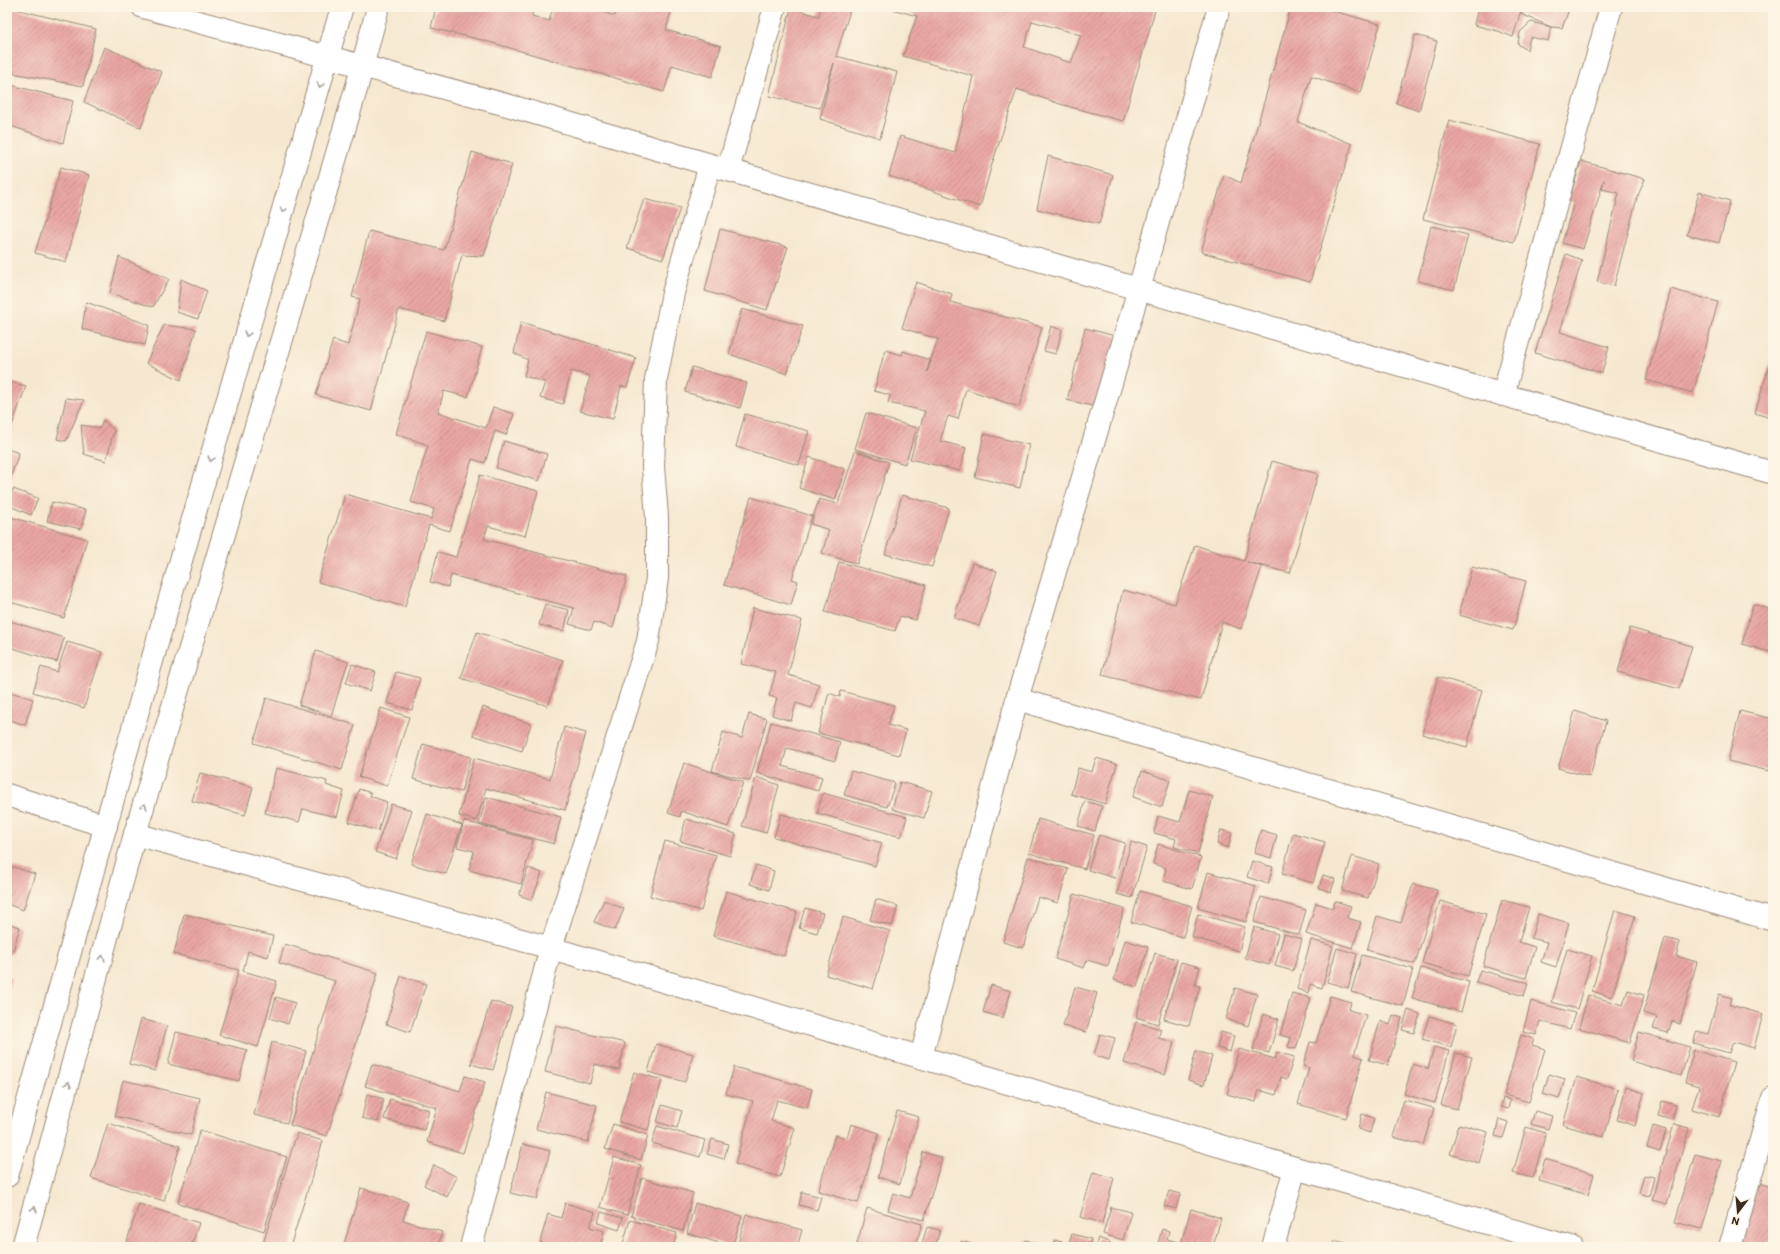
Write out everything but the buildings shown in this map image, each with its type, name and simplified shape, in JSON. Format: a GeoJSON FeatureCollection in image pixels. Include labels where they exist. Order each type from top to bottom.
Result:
{"type":"FeatureCollection","features":[{"type":"Feature","properties":{"kind":"street"},"geometry":{"type":"LineString","coordinates":[[143,7],[327,58],[514,107],[719,168],[1773,473]]}},
{"type":"Feature","properties":{"kind":"street"},"geometry":{"type":"LineString","coordinates":[[7,1176],[159,636],[342,7]]}},
{"type":"Feature","properties":{"kind":"street"},"geometry":{"type":"LineString","coordinates":[[23,1247],[135,834],[362,67],[378,7]]}},
{"type":"Feature","properties":{"kind":"street"},"geometry":{"type":"LineString","coordinates":[[471,1247],[551,948],[648,641],[657,578],[657,517],[654,466],[656,379],[673,293],[719,168],[775,7]]}},
{"type":"Feature","properties":{"kind":"street"},"geometry":{"type":"LineString","coordinates":[[921,1057],[1017,699],[1140,289],[1219,7]]}},
{"type":"Feature","properties":{"kind":"street"},"geometry":{"type":"LineString","coordinates":[[1503,395],[1611,7]]}},
{"type":"Feature","properties":{"kind":"street"},"geometry":{"type":"LineString","coordinates":[[1017,699],[1773,920]]}},
{"type":"Feature","properties":{"kind":"street"},"geometry":{"type":"LineString","coordinates":[[7,795],[106,826]]}},
{"type":"Feature","properties":{"kind":"street"},"geometry":{"type":"LineString","coordinates":[[135,834],[551,948],[1295,1168],[1571,1247]]}},
{"type":"Feature","properties":{"kind":"street"},"geometry":{"type":"LineString","coordinates":[[1730,1247],[1773,1098]]}},
{"type":"Feature","properties":{"kind":"street"},"geometry":{"type":"LineString","coordinates":[[1273,1247],[1295,1168]]}}]}
